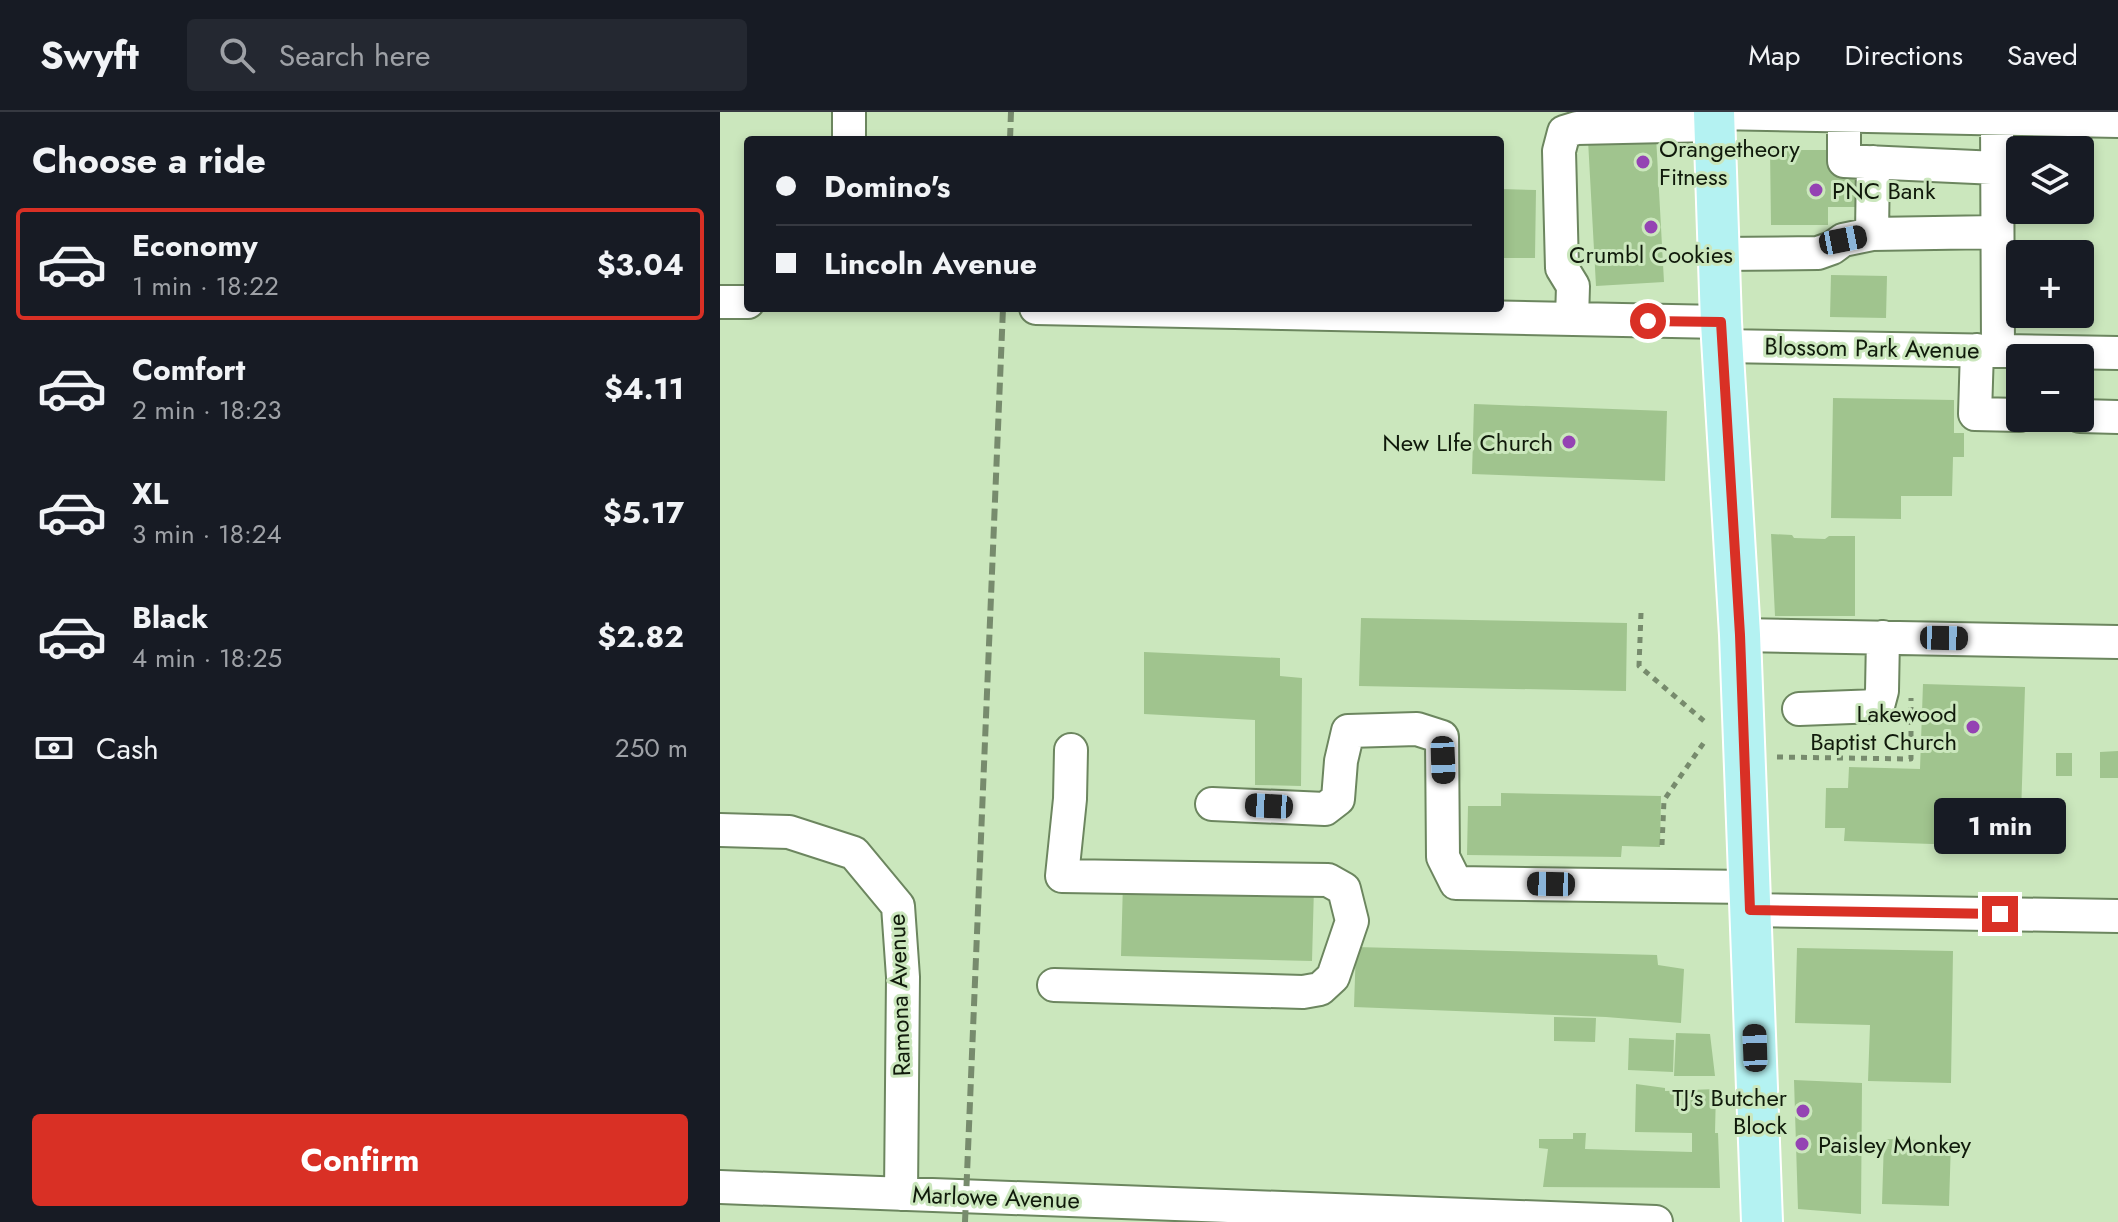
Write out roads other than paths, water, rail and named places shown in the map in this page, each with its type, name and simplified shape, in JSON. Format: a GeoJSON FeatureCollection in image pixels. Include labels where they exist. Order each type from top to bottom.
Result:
{"type":"FeatureCollection","features":[{"type":"Feature","properties":{"kind":"main road"},"geometry":{"type":"LineString","coordinates":[[1714,116],[1722,334],[1740,635],[1762,1222]]}},
{"type":"Feature","properties":{"kind":"street"},"geometry":{"type":"LineString","coordinates":[[849,112],[849,136]]}},
{"type":"Feature","properties":{"kind":"street"},"geometry":{"type":"LineString","coordinates":[[1844,115],[1858,161],[1858,237]]}},
{"type":"Feature","properties":{"kind":"street"},"geometry":{"type":"LineString","coordinates":[[1572,319],[1573,286],[1562,268],[1559,151],[1564,132],[1577,128],[1714,116],[1844,115],[2118,121]]}},
{"type":"Feature","properties":{"kind":"street"},"geometry":{"type":"LineString","coordinates":[[1997,119],[1997,232],[1987,350],[1975,414],[2006,415]]}},
{"type":"Feature","properties":{"kind":"street"},"geometry":{"type":"LineString","coordinates":[[1858,161],[1997,168]]}},
{"type":"Feature","properties":{"kind":"street"},"geometry":{"type":"LineString","coordinates":[[1719,254],[1818,253],[1858,237],[1997,232]]}},
{"type":"Feature","properties":{"kind":"street"},"geometry":{"type":"LineString","coordinates":[[720,302],[744,302]]}},
{"type":"Feature","properties":{"kind":"street","name":"Blossom Park Avenue"},"geometry":{"type":"LineString","coordinates":[[1231,312],[1572,319],[1722,334],[1987,350],[2118,353]]}},
{"type":"Feature","properties":{"kind":"street"},"geometry":{"type":"LineString","coordinates":[[2094,416],[2118,417]]}},
{"type":"Feature","properties":{"kind":"street"},"geometry":{"type":"LineString","coordinates":[[1740,635],[2118,642]]}},
{"type":"Feature","properties":{"kind":"street"},"geometry":{"type":"LineString","coordinates":[[1799,709],[1878,706],[1882,691],[1883,637]]}},
{"type":"Feature","properties":{"kind":"street"},"geometry":{"type":"LineString","coordinates":[[1212,804],[1325,809],[1338,799],[1341,761],[1348,731],[1417,729],[1442,737],[1443,857],[1456,883],[2118,916]]}},
{"type":"Feature","properties":{"kind":"street"},"geometry":{"type":"LineString","coordinates":[[1054,985],[1303,992],[1320,989],[1333,977],[1352,921],[1344,889],[1328,880],[1062,876],[1070,799],[1071,750]]}},
{"type":"Feature","properties":{"kind":"street","name":"Ramona Avenue"},"geometry":{"type":"LineString","coordinates":[[720,830],[789,832],[854,853],[898,906],[903,977],[901,1194]]}},
{"type":"Feature","properties":{"kind":"street","name":"Marlowe Avenue"},"geometry":{"type":"LineString","coordinates":[[720,1187],[1474,1219],[1656,1222]]}},
{"type":"Feature","properties":{"kind":"railway"},"geometry":{"type":"LineString","coordinates":[[1010,136],[1011,112]]}},
{"type":"Feature","properties":{"kind":"railway"},"geometry":{"type":"LineString","coordinates":[[965,1222],[1003,312]]}},
{"type":"Feature","properties":{"kind":"place","name":"Orangetheory Fitness"},"geometry":{"type":"Point","coordinates":[1643,162]}},
{"type":"Feature","properties":{"kind":"place","name":"PNC Bank"},"geometry":{"type":"Point","coordinates":[1816,190]}},
{"type":"Feature","properties":{"kind":"place","name":"Crumbl Cookies"},"geometry":{"type":"Point","coordinates":[1651,227]}},
{"type":"Feature","properties":{"kind":"place","name":"New LIfe Church"},"geometry":{"type":"Point","coordinates":[1569,442]}},
{"type":"Feature","properties":{"kind":"place","name":"Lakewood Baptist Church"},"geometry":{"type":"Point","coordinates":[1973,727]}},
{"type":"Feature","properties":{"kind":"place","name":"TJ's Butcher Block"},"geometry":{"type":"Point","coordinates":[1803,1111]}},
{"type":"Feature","properties":{"kind":"place","name":"Paisley Monkey"},"geometry":{"type":"Point","coordinates":[1802,1144]}}]}
